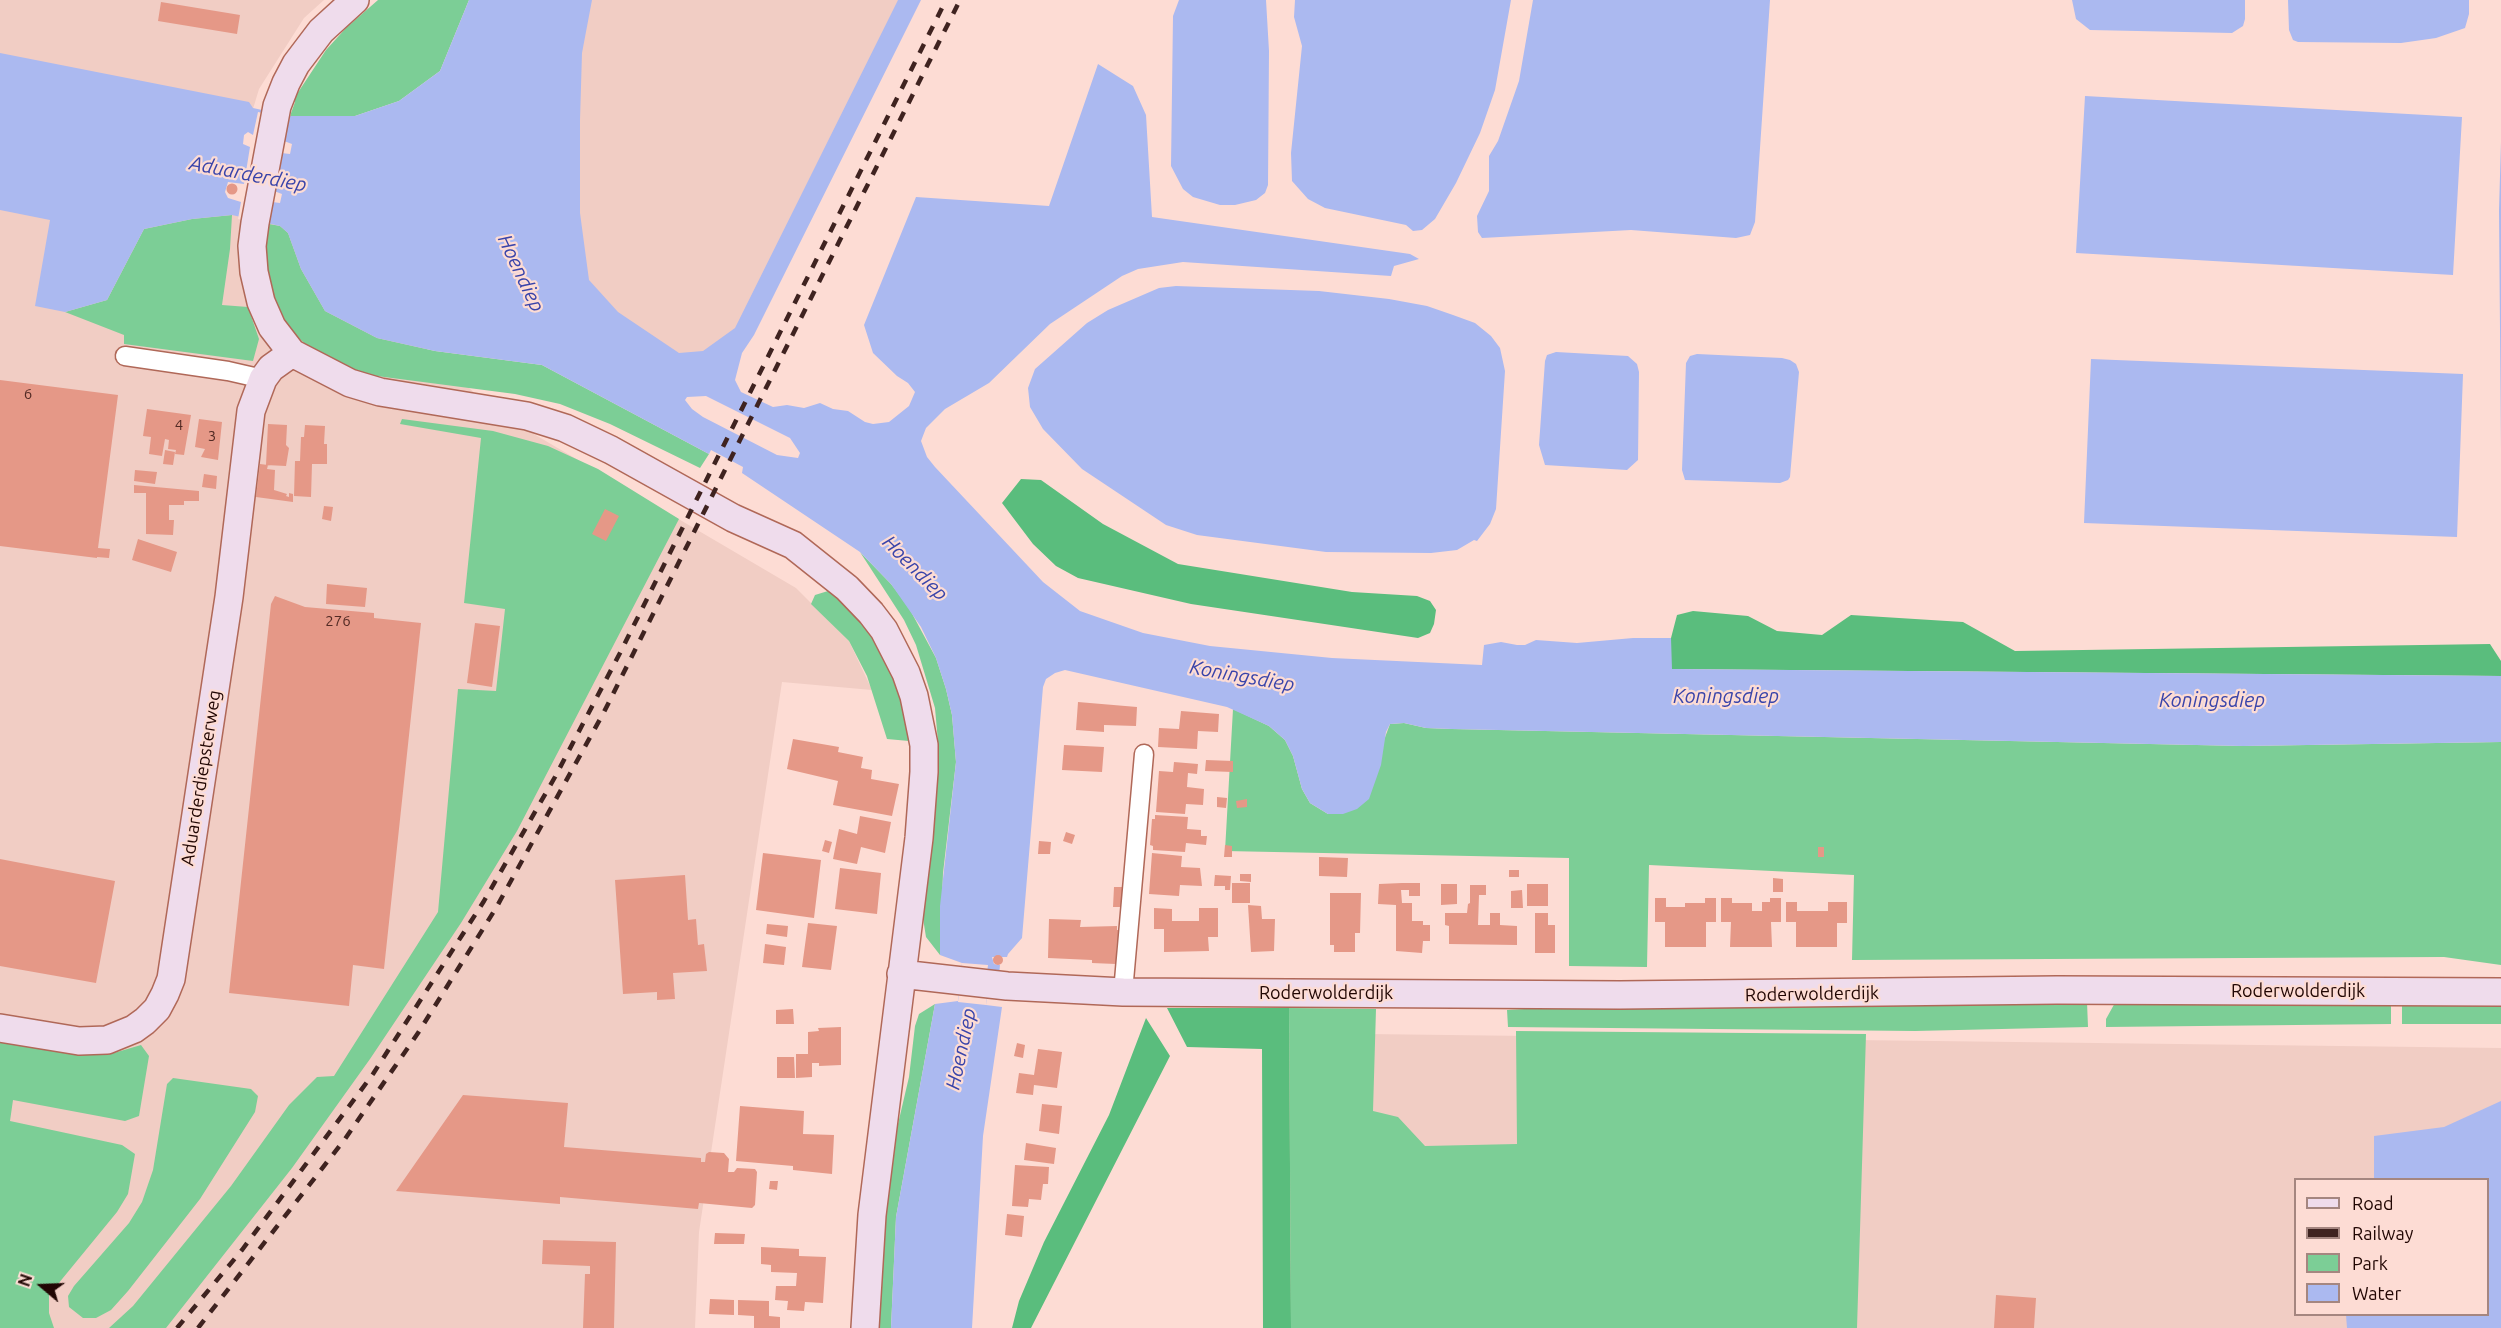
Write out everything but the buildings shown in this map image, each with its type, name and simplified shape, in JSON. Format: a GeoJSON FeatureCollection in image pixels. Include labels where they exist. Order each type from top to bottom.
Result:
{"type":"FeatureCollection","features":[{"type":"Feature","properties":{"kind":"street"},"geometry":{"type":"LineString","coordinates":[[355,0],[334,18],[309,46],[286,83],[277,106],[255,223],[253,255],[261,302],[272,327],[292,353],[350,383],[380,392],[527,416],[565,428],[611,450],[733,518],[793,544],[847,588],[871,613],[884,630],[906,673],[914,696],[924,745],[919,838],[872,1215],[865,1328]]}},
{"type":"Feature","properties":{"kind":"street","name":"Aduarderdiepsterweg"},"geometry":{"type":"LineString","coordinates":[[0,1028],[79,1041],[107,1040],[134,1029],[145,1021],[157,1009],[165,994],[171,979],[229,597],[251,411],[263,379],[271,368],[292,353]]}},
{"type":"Feature","properties":{"kind":"street"},"geometry":{"type":"LineString","coordinates":[[125,356],[228,371],[263,379]]}},
{"type":"Feature","properties":{"kind":"street"},"geometry":{"type":"LineString","coordinates":[[1123,992],[1144,754]]}},
{"type":"Feature","properties":{"kind":"street","name":"Roderwolderdijk"},"geometry":{"type":"LineString","coordinates":[[901,974],[1007,986],[1123,992],[1620,995],[2055,990],[2501,992]]}},
{"type":"Feature","properties":{"kind":"shaded area"},"geometry":{"type":"Polygon","coordinates":[[[0,0],[324,0],[304,18],[259,89],[234,172],[493,410],[796,588],[849,641],[872,690],[782,682],[699,1232],[695,1328],[0,1328],[0,0]]]}},
{"type":"Feature","properties":{"kind":"shaded area"},"geometry":{"type":"Polygon","coordinates":[[[573,0],[919,0],[747,326],[703,377],[578,309],[573,0]]]}},
{"type":"Feature","properties":{"kind":"shaded area"},"geometry":{"type":"Polygon","coordinates":[[[1286,1033],[2501,1048],[2501,1328],[1293,1328],[1286,1033]]]}},
{"type":"Feature","properties":{"kind":"green space"},"geometry":{"type":"Polygon","coordinates":[[[378,0],[469,0],[440,71],[399,101],[355,116],[290,116],[295,102],[293,100],[326,50],[346,28],[378,0]]]}},
{"type":"Feature","properties":{"kind":"green space"},"geometry":{"type":"Polygon","coordinates":[[[232,215],[222,305],[248,307],[259,339],[253,361],[124,344],[124,335],[65,312],[107,300],[144,229],[192,219],[232,215]]]}},
{"type":"Feature","properties":{"kind":"green space"},"geometry":{"type":"Polygon","coordinates":[[[269,224],[280,226],[288,233],[301,269],[325,311],[377,338],[435,351],[542,365],[709,454],[700,468],[610,424],[560,404],[515,394],[369,375],[339,364],[312,350],[292,332],[278,309],[268,279],[266,252],[269,224]]]}},
{"type":"Feature","properties":{"kind":"green space"},"geometry":{"type":"Polygon","coordinates":[[[402,419],[493,431],[548,446],[598,469],[679,519],[517,831],[461,923],[370,1059],[292,1168],[166,1328],[109,1328],[133,1306],[231,1186],[289,1105],[317,1077],[334,1076],[438,912],[458,689],[496,691],[505,609],[464,603],[481,438],[400,424],[402,419]]]}},
{"type":"Feature","properties":{"kind":"green space"},"geometry":{"type":"Polygon","coordinates":[[[1021,479],[1041,480],[1103,524],[1178,564],[1352,592],[1417,596],[1430,601],[1436,610],[1434,624],[1430,633],[1418,638],[1191,604],[1078,578],[1056,566],[1033,544],[1002,503],[1021,479]]]}},
{"type":"Feature","properties":{"kind":"green space"},"geometry":{"type":"Polygon","coordinates":[[[860,552],[891,584],[908,606],[936,658],[952,715],[956,762],[943,873],[940,955],[926,937],[922,912],[937,780],[938,742],[935,708],[916,645],[904,620],[860,552]]]}},
{"type":"Feature","properties":{"kind":"green space"},"geometry":{"type":"Polygon","coordinates":[[[828,591],[849,597],[896,677],[909,741],[887,739],[867,676],[849,641],[811,604],[815,595],[828,591]]]}},
{"type":"Feature","properties":{"kind":"green space"},"geometry":{"type":"Polygon","coordinates":[[[1693,611],[1748,616],[1777,631],[1822,635],[1851,615],[1963,622],[2015,651],[2490,644],[2501,661],[2501,676],[1671,669],[1671,638],[1677,615],[1693,611]]]}},
{"type":"Feature","properties":{"kind":"green space"},"geometry":{"type":"Polygon","coordinates":[[[1233,709],[1269,726],[1285,740],[1293,756],[1302,789],[1310,803],[1328,814],[1384,740],[1390,724],[1404,723],[1426,728],[1452,729],[2243,746],[2501,742],[2501,965],[2444,957],[1852,960],[1854,875],[1649,865],[1647,967],[1569,966],[1569,858],[1225,851],[1233,709]]]}},
{"type":"Feature","properties":{"kind":"green space"},"geometry":{"type":"Polygon","coordinates":[[[2391,998],[2391,1024],[2106,1027],[2106,1019],[2116,1001],[2391,998]]]}},
{"type":"Feature","properties":{"kind":"green space"},"geometry":{"type":"Polygon","coordinates":[[[2402,998],[2501,998],[2501,1024],[2402,1024],[2402,998]]]}},
{"type":"Feature","properties":{"kind":"green space"},"geometry":{"type":"Polygon","coordinates":[[[1662,1001],[2087,1002],[2088,1027],[1915,1031],[1508,1027],[1507,1010],[1662,1001]]]}},
{"type":"Feature","properties":{"kind":"green space"},"geometry":{"type":"Polygon","coordinates":[[[935,1004],[896,1217],[891,1328],[876,1328],[884,1226],[894,1141],[909,1077],[915,1026],[919,1014],[935,1004]]]}},
{"type":"Feature","properties":{"kind":"green space"},"geometry":{"type":"Polygon","coordinates":[[[1167,1008],[1289,1008],[1291,1328],[1263,1328],[1262,1049],[1187,1047],[1167,1008]]]}},
{"type":"Feature","properties":{"kind":"green space"},"geometry":{"type":"Polygon","coordinates":[[[1289,1008],[1376,1009],[1373,1111],[1398,1117],[1425,1146],[1517,1144],[1516,1031],[1866,1034],[1857,1328],[1291,1328],[1289,1008]]]}},
{"type":"Feature","properties":{"kind":"green space"},"geometry":{"type":"Polygon","coordinates":[[[1146,1018],[1170,1056],[1031,1328],[1012,1328],[1019,1301],[1044,1242],[1109,1115],[1146,1018]]]}},
{"type":"Feature","properties":{"kind":"green space"},"geometry":{"type":"Polygon","coordinates":[[[0,1040],[107,1055],[141,1045],[149,1056],[139,1116],[125,1121],[13,1100],[10,1121],[122,1145],[135,1154],[128,1194],[117,1212],[49,1295],[49,1313],[54,1328],[0,1328],[0,1040]]]}},
{"type":"Feature","properties":{"kind":"green space"},"geometry":{"type":"Polygon","coordinates":[[[173,1078],[251,1089],[258,1096],[255,1112],[200,1199],[128,1291],[111,1310],[96,1318],[83,1318],[69,1307],[68,1296],[74,1286],[129,1223],[142,1202],[153,1170],[167,1084],[173,1078]]]}},
{"type":"Feature","properties":{"kind":"water"},"geometry":{"type":"Polygon","coordinates":[[[469,0],[592,0],[582,53],[580,120],[580,213],[589,280],[618,312],[679,353],[703,351],[735,328],[898,0],[921,0],[754,335],[742,353],[735,380],[741,392],[773,407],[787,405],[804,408],[820,403],[833,409],[848,411],[865,422],[873,424],[889,422],[909,406],[915,392],[908,383],[897,376],[873,353],[864,325],[916,197],[1049,206],[1098,64],[1133,86],[1146,115],[1152,217],[1410,254],[1419,259],[1394,266],[1391,276],[1183,262],[1138,269],[1122,276],[1050,324],[989,383],[945,409],[926,428],[921,441],[927,457],[1043,582],[1080,611],[1143,633],[1210,646],[1332,658],[1482,665],[1484,645],[1501,642],[1525,645],[1536,640],[1577,643],[1633,638],[1671,638],[1672,669],[2501,676],[2501,742],[2243,746],[1452,729],[1426,728],[1404,723],[1390,724],[1386,732],[1381,765],[1369,799],[1357,809],[1343,814],[1328,814],[1310,803],[1302,789],[1293,756],[1285,740],[1269,726],[1227,707],[1065,670],[1055,673],[1046,679],[1043,687],[1022,938],[1007,957],[992,957],[994,964],[1000,965],[999,975],[989,975],[986,1005],[1002,1007],[983,1136],[972,1328],[891,1328],[896,1217],[935,1004],[958,1001],[962,963],[940,955],[940,906],[956,762],[952,715],[936,658],[921,627],[891,584],[860,552],[742,473],[743,467],[711,450],[709,454],[542,365],[435,351],[377,338],[325,311],[301,269],[288,233],[280,226],[232,215],[192,219],[144,229],[107,300],[65,312],[35,306],[50,220],[0,210],[0,53],[249,102],[253,108],[289,116],[355,116],[399,101],[440,71],[469,0]],[[706,396],[687,397],[685,400],[703,417],[777,455],[798,458],[800,453],[790,438],[706,396]]]}},
{"type":"Feature","properties":{"kind":"water"},"geometry":{"type":"Polygon","coordinates":[[[1179,0],[1266,0],[1269,51],[1268,185],[1265,193],[1256,200],[1235,205],[1220,205],[1193,197],[1183,189],[1171,166],[1173,16],[1179,0]]]}},
{"type":"Feature","properties":{"kind":"water"},"geometry":{"type":"Polygon","coordinates":[[[1295,0],[1511,0],[1495,90],[1480,133],[1456,183],[1435,219],[1422,230],[1413,231],[1406,225],[1325,208],[1308,199],[1292,181],[1291,153],[1302,46],[1294,17],[1295,0]]]}},
{"type":"Feature","properties":{"kind":"water"},"geometry":{"type":"Polygon","coordinates":[[[1533,0],[1770,0],[1755,222],[1750,235],[1736,238],[1631,230],[1482,238],[1478,232],[1477,216],[1489,191],[1489,156],[1498,141],[1519,81],[1533,0]]]}},
{"type":"Feature","properties":{"kind":"water"},"geometry":{"type":"Polygon","coordinates":[[[2072,0],[2245,0],[2245,19],[2243,26],[2232,33],[2090,30],[2076,19],[2072,0]]]}},
{"type":"Feature","properties":{"kind":"water"},"geometry":{"type":"Polygon","coordinates":[[[2288,0],[2469,0],[2469,14],[2465,28],[2436,38],[2401,43],[2298,42],[2293,40],[2289,30],[2288,0]]]}},
{"type":"Feature","properties":{"kind":"water"},"geometry":{"type":"Polygon","coordinates":[[[2085,96],[2462,117],[2453,275],[2076,253],[2085,96]]]}},
{"type":"Feature","properties":{"kind":"water"},"geometry":{"type":"Polygon","coordinates":[[[2501,142],[2501,449],[2499,210],[2501,142]]]}},
{"type":"Feature","properties":{"kind":"water"},"geometry":{"type":"Polygon","coordinates":[[[1176,286],[1319,291],[1389,299],[1427,306],[1453,315],[1475,323],[1491,336],[1500,348],[1505,371],[1496,509],[1490,524],[1477,541],[1474,540],[1457,550],[1431,553],[1326,552],[1197,535],[1166,525],[1082,469],[1043,429],[1030,407],[1028,388],[1035,369],[1087,323],[1108,310],[1159,288],[1176,286]]]}},
{"type":"Feature","properties":{"kind":"water"},"geometry":{"type":"Polygon","coordinates":[[[1556,352],[1628,356],[1637,364],[1639,372],[1638,460],[1627,470],[1545,465],[1539,445],[1545,361],[1547,355],[1556,352]]]}},
{"type":"Feature","properties":{"kind":"water"},"geometry":{"type":"Polygon","coordinates":[[[1697,354],[1782,358],[1796,364],[1799,372],[1788,480],[1780,483],[1685,480],[1682,470],[1686,363],[1690,356],[1697,354]]]}},
{"type":"Feature","properties":{"kind":"water"},"geometry":{"type":"Polygon","coordinates":[[[2091,359],[2463,374],[2457,537],[2084,523],[2091,359]]]}},
{"type":"Feature","properties":{"kind":"water"},"geometry":{"type":"Polygon","coordinates":[[[2501,1101],[2501,1328],[2347,1328],[2346,1316],[2489,1316],[2489,1178],[2374,1178],[2374,1136],[2444,1127],[2501,1101]]]}},
{"type":"Feature","properties":{"kind":"pier"},"geometry":{"type":"Polygon","coordinates":[[[258,112],[287,118],[291,113],[284,141],[292,144],[290,154],[281,153],[274,191],[282,194],[280,203],[272,202],[269,227],[238,219],[241,202],[228,198],[225,192],[228,182],[244,184],[250,147],[243,144],[244,135],[248,132],[253,135],[258,112]]]}},
{"type":"Feature","properties":{"kind":"pier"},"geometry":{"type":"Polygon","coordinates":[[[962,963],[988,965],[986,1005],[958,1002],[962,963]]]}},
{"type":"Feature","properties":{"kind":"railway"},"geometry":{"type":"LineString","coordinates":[[177,1328],[242,1250],[373,1074],[484,901],[555,777],[620,653],[946,0]]}},
{"type":"Feature","properties":{"kind":"railway"},"geometry":{"type":"LineString","coordinates":[[198,1328],[345,1139],[418,1033],[496,908],[604,712],[960,0]]}},
{"type":"Feature","properties":{"kind":"water label","name":"Aduarderdiep"},"geometry":{"type":"Point","coordinates":[248,174]}},
{"type":"Feature","properties":{"kind":"water label","name":"Hoendiep"},"geometry":{"type":"Point","coordinates":[521,273]}},
{"type":"Feature","properties":{"kind":"water label","name":"Hoendiep"},"geometry":{"type":"Point","coordinates":[915,568]}},
{"type":"Feature","properties":{"kind":"water label","name":"Koningsdiep"},"geometry":{"type":"Point","coordinates":[1242,676]}},
{"type":"Feature","properties":{"kind":"water label","name":"Koningsdiep"},"geometry":{"type":"Point","coordinates":[1726,696]}},
{"type":"Feature","properties":{"kind":"water label","name":"Koningsdiep"},"geometry":{"type":"Point","coordinates":[2212,700]}},
{"type":"Feature","properties":{"kind":"water label","name":"Hoendiep"},"geometry":{"type":"Point","coordinates":[961,1049]}}]}
